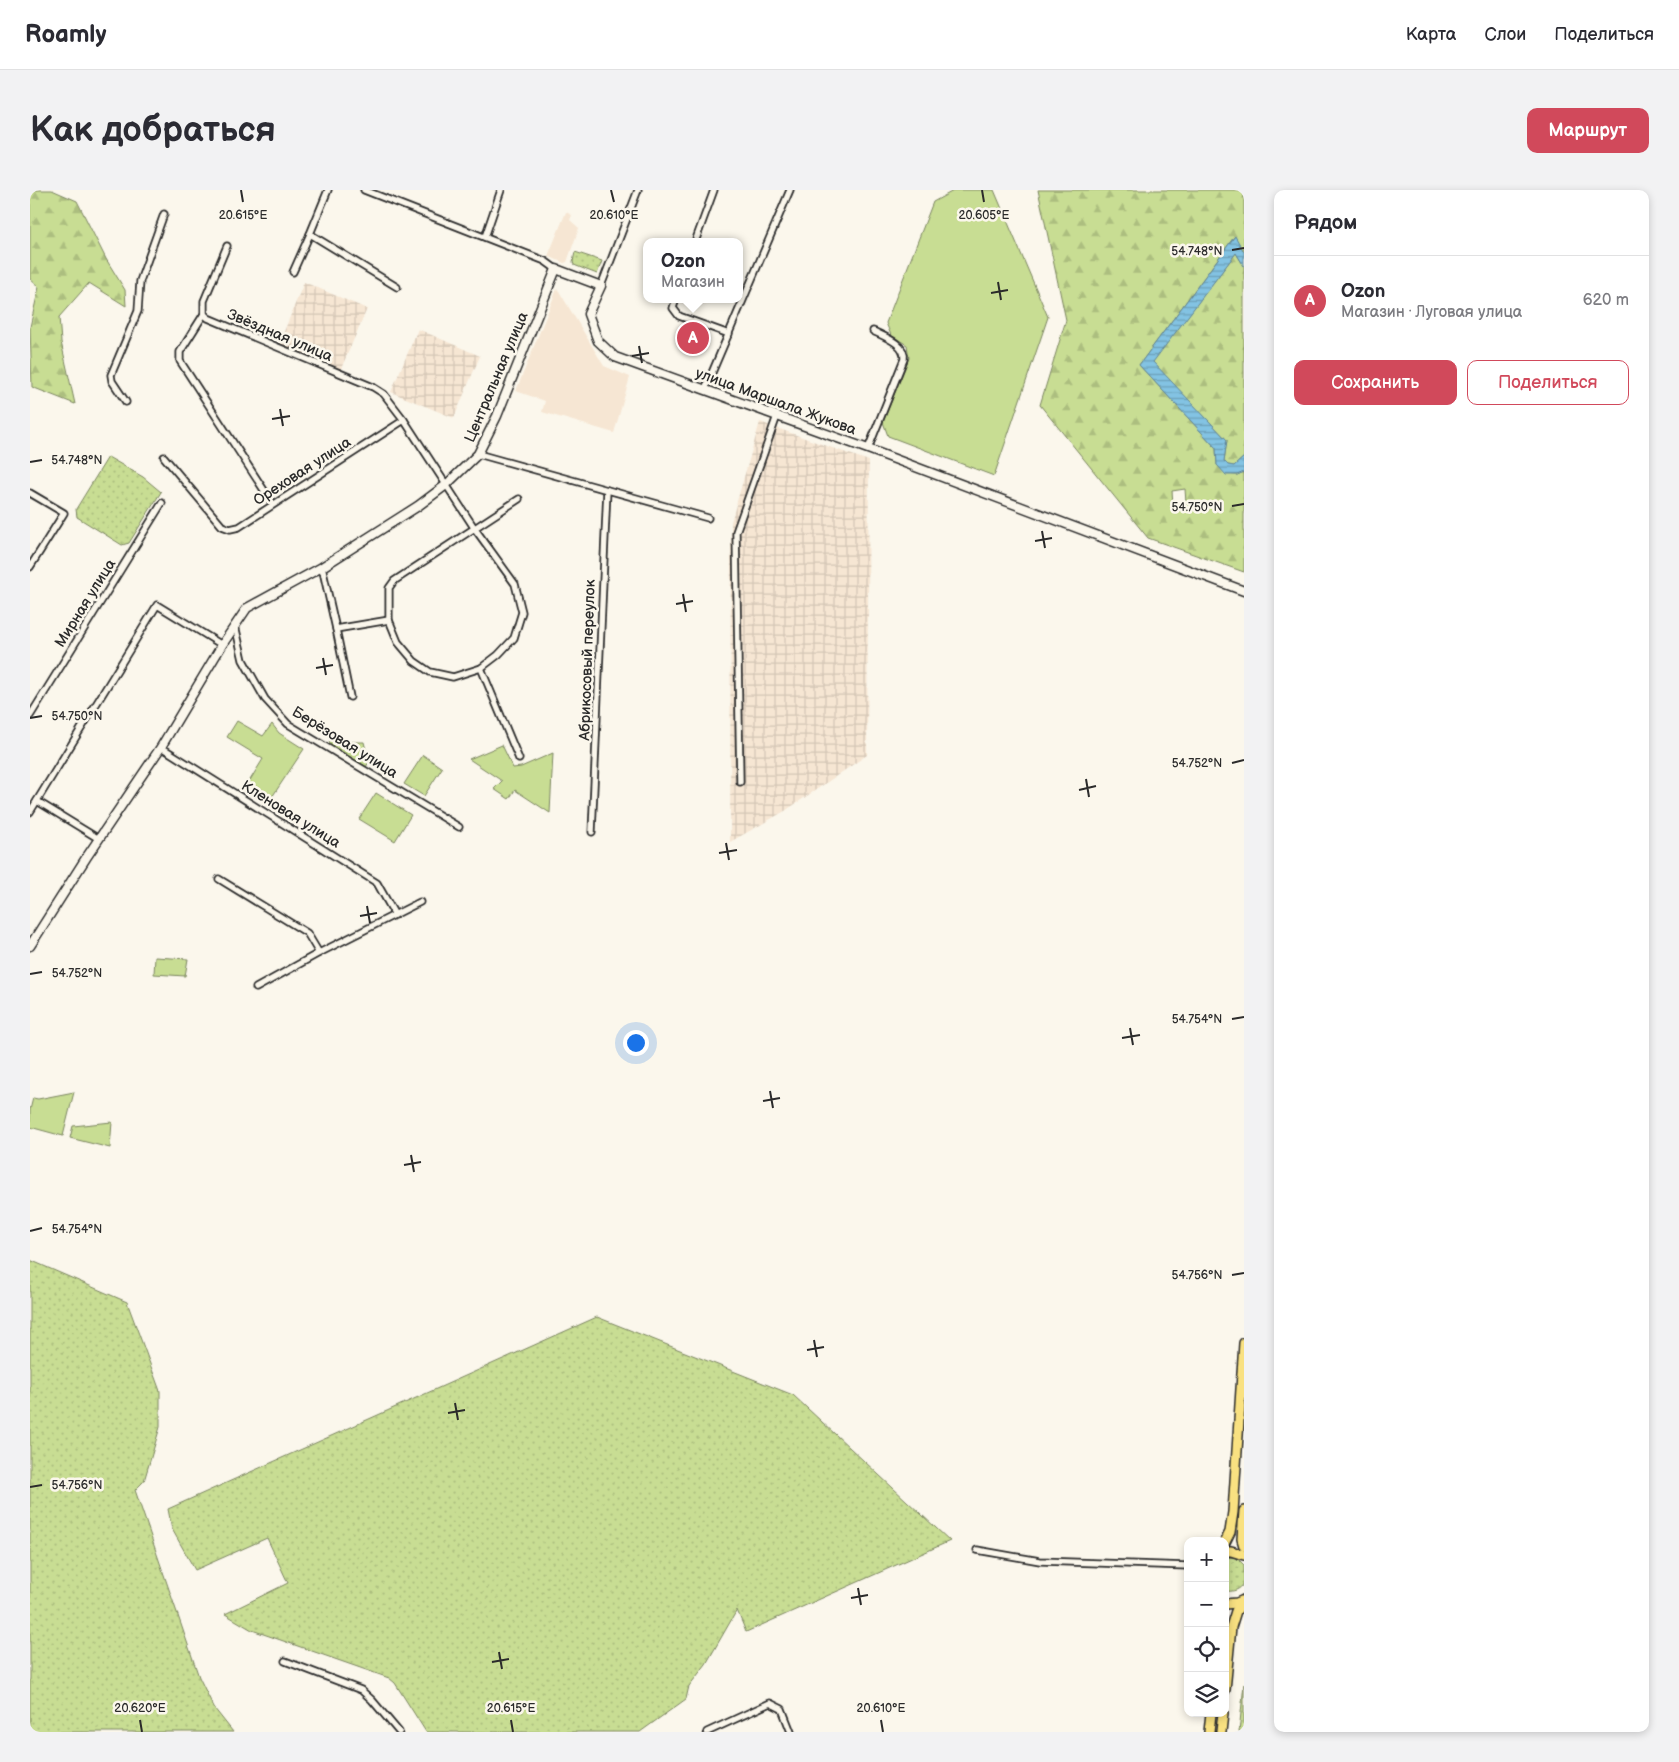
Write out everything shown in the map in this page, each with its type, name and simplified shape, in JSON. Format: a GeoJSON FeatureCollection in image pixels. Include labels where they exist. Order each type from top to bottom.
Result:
{"type":"FeatureCollection","features":[{"type":"Feature","properties":{"kind":"main road"},"geometry":{"type":"LineString","coordinates":[[1228,1537],[1233,1512],[1244,1343]]}},
{"type":"Feature","properties":{"kind":"main road"},"geometry":{"type":"LineString","coordinates":[[1244,1511],[1242,1539],[1244,1546]]}},
{"type":"Feature","properties":{"kind":"main road"},"geometry":{"type":"LineString","coordinates":[[1229,1550],[1244,1555]]}},
{"type":"Feature","properties":{"kind":"main road"},"geometry":{"type":"LineString","coordinates":[[1229,1604],[1244,1600]]}},
{"type":"Feature","properties":{"kind":"main road"},"geometry":{"type":"LineString","coordinates":[[1227,1672],[1231,1627],[1236,1611],[1244,1600]]}},
{"type":"Feature","properties":{"kind":"main road"},"geometry":{"type":"LineString","coordinates":[[1209,1732],[1211,1717]]}},
{"type":"Feature","properties":{"kind":"main road"},"geometry":{"type":"LineString","coordinates":[[1221,1732],[1223,1717]]}},
{"type":"Feature","properties":{"kind":"street"},"geometry":{"type":"LineString","coordinates":[[293,272],[328,190]]}},
{"type":"Feature","properties":{"kind":"street"},"geometry":{"type":"LineString","coordinates":[[364,190],[545,261],[556,269],[600,286],[638,190]]}},
{"type":"Feature","properties":{"kind":"street"},"geometry":{"type":"LineString","coordinates":[[484,237],[501,190]]}},
{"type":"Feature","properties":{"kind":"street"},"geometry":{"type":"LineString","coordinates":[[696,238],[714,190]]}},
{"type":"Feature","properties":{"kind":"street"},"geometry":{"type":"LineString","coordinates":[[743,301],[790,190]]}},
{"type":"Feature","properties":{"kind":"street"},"geometry":{"type":"LineString","coordinates":[[126,402],[112,381],[112,375],[138,311],[140,282],[164,214]]}},
{"type":"Feature","properties":{"kind":"street"},"geometry":{"type":"LineString","coordinates":[[310,234],[396,287]]}},
{"type":"Feature","properties":{"kind":"street","name":"Звёздная улица"},"geometry":{"type":"LineString","coordinates":[[227,246],[204,301],[204,314],[208,318],[373,387],[384,394],[404,420]]}},
{"type":"Feature","properties":{"kind":"street","name":"Центральная улица"},"geometry":{"type":"LineString","coordinates":[[30,946],[161,747],[222,645],[247,608],[322,567],[418,506],[446,485],[478,454],[497,416],[556,269]]}},
{"type":"Feature","properties":{"kind":"street","name":"улица Маршала Жукова"},"geometry":{"type":"LineString","coordinates":[[600,286],[588,314],[598,341],[615,357],[868,449],[1244,591]]}},
{"type":"Feature","properties":{"kind":"street"},"geometry":{"type":"LineString","coordinates":[[675,303],[673,308],[679,316],[729,334]]}},
{"type":"Feature","properties":{"kind":"street"},"geometry":{"type":"LineString","coordinates":[[705,389],[742,303]]}},
{"type":"Feature","properties":{"kind":"street"},"geometry":{"type":"LineString","coordinates":[[204,314],[180,352],[180,361],[273,504]]}},
{"type":"Feature","properties":{"kind":"street"},"geometry":{"type":"LineString","coordinates":[[868,449],[905,354],[890,339],[873,331]]}},
{"type":"Feature","properties":{"kind":"street"},"geometry":{"type":"LineString","coordinates":[[740,782],[736,532],[777,416]]}},
{"type":"Feature","properties":{"kind":"street"},"geometry":{"type":"LineString","coordinates":[[404,420],[475,529],[515,584],[522,612],[514,638],[498,655],[481,668],[453,676],[430,672],[414,661],[398,642],[389,620],[390,588],[394,581],[475,529],[519,499]]}},
{"type":"Feature","properties":{"kind":"street","name":"Ореховая улица"},"geometry":{"type":"LineString","coordinates":[[164,457],[222,526],[230,529],[239,527],[404,420]]}},
{"type":"Feature","properties":{"kind":"street"},"geometry":{"type":"LineString","coordinates":[[478,454],[708,518]]}},
{"type":"Feature","properties":{"kind":"street","name":"Абрикосовый переулок"},"geometry":{"type":"LineString","coordinates":[[592,832],[607,490]]}},
{"type":"Feature","properties":{"kind":"street"},"geometry":{"type":"LineString","coordinates":[[30,493],[64,513],[30,567]]}},
{"type":"Feature","properties":{"kind":"street","name":"Мирная улица"},"geometry":{"type":"LineString","coordinates":[[30,716],[162,503]]}},
{"type":"Feature","properties":{"kind":"street"},"geometry":{"type":"LineString","coordinates":[[322,567],[350,697]]}},
{"type":"Feature","properties":{"kind":"street"},"geometry":{"type":"LineString","coordinates":[[30,812],[157,605],[222,645]]}},
{"type":"Feature","properties":{"kind":"street"},"geometry":{"type":"LineString","coordinates":[[336,629],[389,620]]}},
{"type":"Feature","properties":{"kind":"street","name":"Берёзовая улица"},"geometry":{"type":"LineString","coordinates":[[235,625],[243,660],[265,699],[288,724],[459,828]]}},
{"type":"Feature","properties":{"kind":"street"},"geometry":{"type":"LineString","coordinates":[[481,668],[519,759]]}},
{"type":"Feature","properties":{"kind":"street","name":"Кленовая улица"},"geometry":{"type":"LineString","coordinates":[[161,747],[377,883],[395,915]]}},
{"type":"Feature","properties":{"kind":"street"},"geometry":{"type":"LineString","coordinates":[[37,801],[99,839]]}},
{"type":"Feature","properties":{"kind":"street"},"geometry":{"type":"LineString","coordinates":[[219,879],[307,932],[319,954]]}},
{"type":"Feature","properties":{"kind":"street"},"geometry":{"type":"LineString","coordinates":[[256,988],[420,902]]}},
{"type":"Feature","properties":{"kind":"street"},"geometry":{"type":"LineString","coordinates":[[977,1550],[1040,1561],[1184,1567]]}},
{"type":"Feature","properties":{"kind":"street"},"geometry":{"type":"LineString","coordinates":[[285,1661],[361,1690],[399,1732]]}},
{"type":"Feature","properties":{"kind":"street"},"geometry":{"type":"LineString","coordinates":[[708,1732],[770,1703],[782,1709],[792,1732]]}},
{"type":"Feature","properties":{"kind":"shaded area"},"geometry":{"type":"Polygon","coordinates":[[[566,212],[572,215],[570,220],[579,228],[567,262],[564,263],[548,256],[566,212]]]}},
{"type":"Feature","properties":{"kind":"shaded area"},"geometry":{"type":"Polygon","coordinates":[[[304,282],[367,309],[340,371],[279,344],[304,282]]]}},
{"type":"Feature","properties":{"kind":"shaded area"},"geometry":{"type":"Polygon","coordinates":[[[557,289],[604,366],[630,377],[614,433],[542,412],[545,401],[516,391],[557,289]]]}},
{"type":"Feature","properties":{"kind":"shaded area"},"geometry":{"type":"Polygon","coordinates":[[[418,329],[480,356],[454,418],[391,392],[418,329]]]}},
{"type":"Feature","properties":{"kind":"shaded area"},"geometry":{"type":"Polygon","coordinates":[[[760,422],[869,461],[867,755],[785,811],[730,842],[731,522],[760,422]]]}},
{"type":"Feature","properties":{"kind":"green space"},"geometry":{"type":"Polygon","coordinates":[[[30,190],[52,190],[77,201],[106,259],[125,290],[126,306],[89,283],[59,317],[61,342],[75,404],[32,387],[30,327],[39,287],[30,279],[30,190]]]}},
{"type":"Feature","properties":{"kind":"green space"},"geometry":{"type":"Polygon","coordinates":[[[955,190],[994,190],[1048,317],[994,476],[888,436],[883,422],[909,358],[907,345],[891,335],[886,323],[933,202],[955,190]]]}},
{"type":"Feature","properties":{"kind":"green space"},"geometry":{"type":"Polygon","coordinates":[[[1038,190],[1244,190],[1244,252],[1234,237],[1139,365],[1216,448],[1217,465],[1226,474],[1237,475],[1244,472],[1244,572],[1148,538],[1040,405],[1066,320],[1038,190]],[[1185,489],[1172,491],[1173,504],[1186,503],[1185,489]]]}},
{"type":"Feature","properties":{"kind":"green space"},"geometry":{"type":"Polygon","coordinates":[[[575,252],[602,261],[597,274],[574,265],[575,252]]]}},
{"type":"Feature","properties":{"kind":"green space"},"geometry":{"type":"Polygon","coordinates":[[[1236,253],[1244,266],[1244,457],[1234,466],[1228,465],[1224,461],[1227,440],[1152,362],[1236,253]]]}},
{"type":"Feature","properties":{"kind":"green space"},"geometry":{"type":"Polygon","coordinates":[[[108,457],[143,477],[161,492],[129,543],[122,545],[77,517],[76,509],[108,457]]]}},
{"type":"Feature","properties":{"kind":"green space"},"geometry":{"type":"Polygon","coordinates":[[[237,721],[263,736],[272,724],[279,733],[304,749],[270,800],[247,785],[263,759],[227,737],[237,721]]]}},
{"type":"Feature","properties":{"kind":"green space"},"geometry":{"type":"Polygon","coordinates":[[[331,737],[352,742],[364,742],[369,762],[366,767],[329,744],[331,737]]]}},
{"type":"Feature","properties":{"kind":"green space"},"geometry":{"type":"Polygon","coordinates":[[[502,745],[513,768],[521,767],[553,753],[550,813],[515,790],[509,799],[494,789],[502,781],[469,759],[502,745]]]}},
{"type":"Feature","properties":{"kind":"green space"},"geometry":{"type":"Polygon","coordinates":[[[423,755],[442,768],[424,796],[404,784],[423,755]]]}},
{"type":"Feature","properties":{"kind":"green space"},"geometry":{"type":"Polygon","coordinates":[[[376,793],[411,815],[395,841],[359,819],[376,793]]]}},
{"type":"Feature","properties":{"kind":"green space"},"geometry":{"type":"Polygon","coordinates":[[[155,957],[188,959],[185,976],[154,974],[155,957]]]}},
{"type":"Feature","properties":{"kind":"green space"},"geometry":{"type":"Polygon","coordinates":[[[74,1092],[63,1136],[30,1127],[30,1110],[33,1098],[38,1099],[74,1092]]]}},
{"type":"Feature","properties":{"kind":"green space"},"geometry":{"type":"Polygon","coordinates":[[[112,1122],[110,1148],[70,1138],[73,1126],[112,1122]]]}},
{"type":"Feature","properties":{"kind":"green space"},"geometry":{"type":"Polygon","coordinates":[[[30,1260],[127,1302],[160,1391],[160,1427],[144,1481],[135,1490],[199,1677],[214,1708],[233,1732],[30,1732],[30,1260]]]}},
{"type":"Feature","properties":{"kind":"green space"},"geometry":{"type":"Polygon","coordinates":[[[597,1317],[793,1395],[950,1541],[746,1632],[737,1610],[706,1664],[689,1686],[686,1699],[640,1732],[426,1732],[395,1683],[389,1678],[252,1630],[225,1614],[288,1583],[267,1538],[195,1570],[172,1529],[168,1509],[597,1317]]]}},
{"type":"Feature","properties":{"kind":"green space"},"geometry":{"type":"Polygon","coordinates":[[[1234,1557],[1244,1565],[1244,1583],[1236,1590],[1231,1591],[1229,1591],[1229,1558],[1234,1557]]]}},
{"type":"Feature","properties":{"kind":"green space"},"geometry":{"type":"Polygon","coordinates":[[[1244,1684],[1244,1732],[1239,1732],[1244,1684]]]}},
{"type":"Feature","properties":{"kind":"water"},"geometry":{"type":"Polygon","coordinates":[[[1235,236],[1244,252],[1244,266],[1236,253],[1153,362],[1227,440],[1224,461],[1228,465],[1234,466],[1244,457],[1244,472],[1237,475],[1226,475],[1217,465],[1216,448],[1139,365],[1235,236]]]}},
{"type":"Feature","properties":{"kind":"place","name":"Ozon"},"geometry":{"type":"Point","coordinates":[693,338]}}]}
